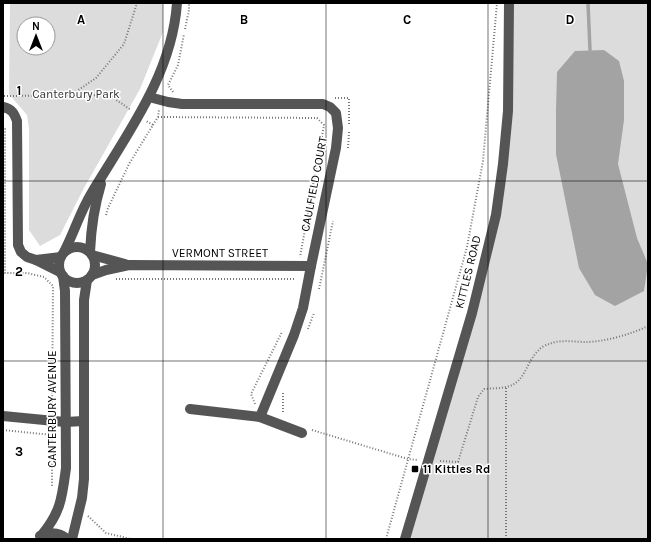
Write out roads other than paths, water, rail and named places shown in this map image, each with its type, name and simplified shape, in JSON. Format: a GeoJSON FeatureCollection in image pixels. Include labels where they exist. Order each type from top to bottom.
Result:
{"type":"FeatureCollection","features":[{"type":"Feature","properties":{"kind":"street"},"geometry":{"type":"LineString","coordinates":[[62,274],[59,263],[83,210],[91,194],[150,97],[170,44],[177,3]]}},
{"type":"Feature","properties":{"kind":"street","name":"KITTLES ROAD"},"geometry":{"type":"LineString","coordinates":[[405,539],[472,313],[496,215],[508,111],[510,3]]}},
{"type":"Feature","properties":{"kind":"street","name":"CAULFIELD COURT"},"geometry":{"type":"LineString","coordinates":[[150,97],[182,104],[323,104],[330,107],[336,113],[338,128],[336,148],[303,308],[294,335],[260,417]]}},
{"type":"Feature","properties":{"kind":"street"},"geometry":{"type":"LineString","coordinates":[[3,108],[9,109],[14,113],[17,121],[18,245],[21,252],[27,257],[36,260],[62,274],[66,279],[75,283],[81,283],[90,278]]}},
{"type":"Feature","properties":{"kind":"street"},"geometry":{"type":"LineString","coordinates":[[72,539],[82,498],[84,479],[84,300],[95,265],[91,253],[90,234],[93,215],[105,173]]}},
{"type":"Feature","properties":{"kind":"street"},"geometry":{"type":"LineString","coordinates":[[36,260],[63,254],[70,248],[76,247],[86,249],[91,253]]}},
{"type":"Feature","properties":{"kind":"street","name":"VERMONT STREET"},"geometry":{"type":"LineString","coordinates":[[91,253],[129,265]]}},
{"type":"Feature","properties":{"kind":"street","name":"VERMONT STREET"},"geometry":{"type":"LineString","coordinates":[[90,278],[106,270],[129,265],[311,266]]}},
{"type":"Feature","properties":{"kind":"street","name":"CANTERBURY AVENUE"},"geometry":{"type":"LineString","coordinates":[[39,537],[52,522],[58,511],[63,493],[66,468],[65,291],[62,274]]}},
{"type":"Feature","properties":{"kind":"street"},"geometry":{"type":"LineString","coordinates":[[190,409],[260,417],[304,430]]}},
{"type":"Feature","properties":{"kind":"street"},"geometry":{"type":"LineString","coordinates":[[3,416],[65,422],[84,421]]}},
{"type":"Feature","properties":{"kind":"street"},"geometry":{"type":"LineString","coordinates":[[39,537],[49,534],[58,534],[67,539]]}},
{"type":"Feature","properties":{"kind":"waterway"},"geometry":{"type":"LineString","coordinates":[[588,3],[590,50]]}},
{"type":"Feature","properties":{"kind":"place","name":"11 Kittles Rd"},"geometry":{"type":"Point","coordinates":[415,469]}},
{"type":"Feature","properties":{"kind":"park label","name":"Canterbury Park"},"geometry":{"type":"Point","coordinates":[76,94]}}]}
